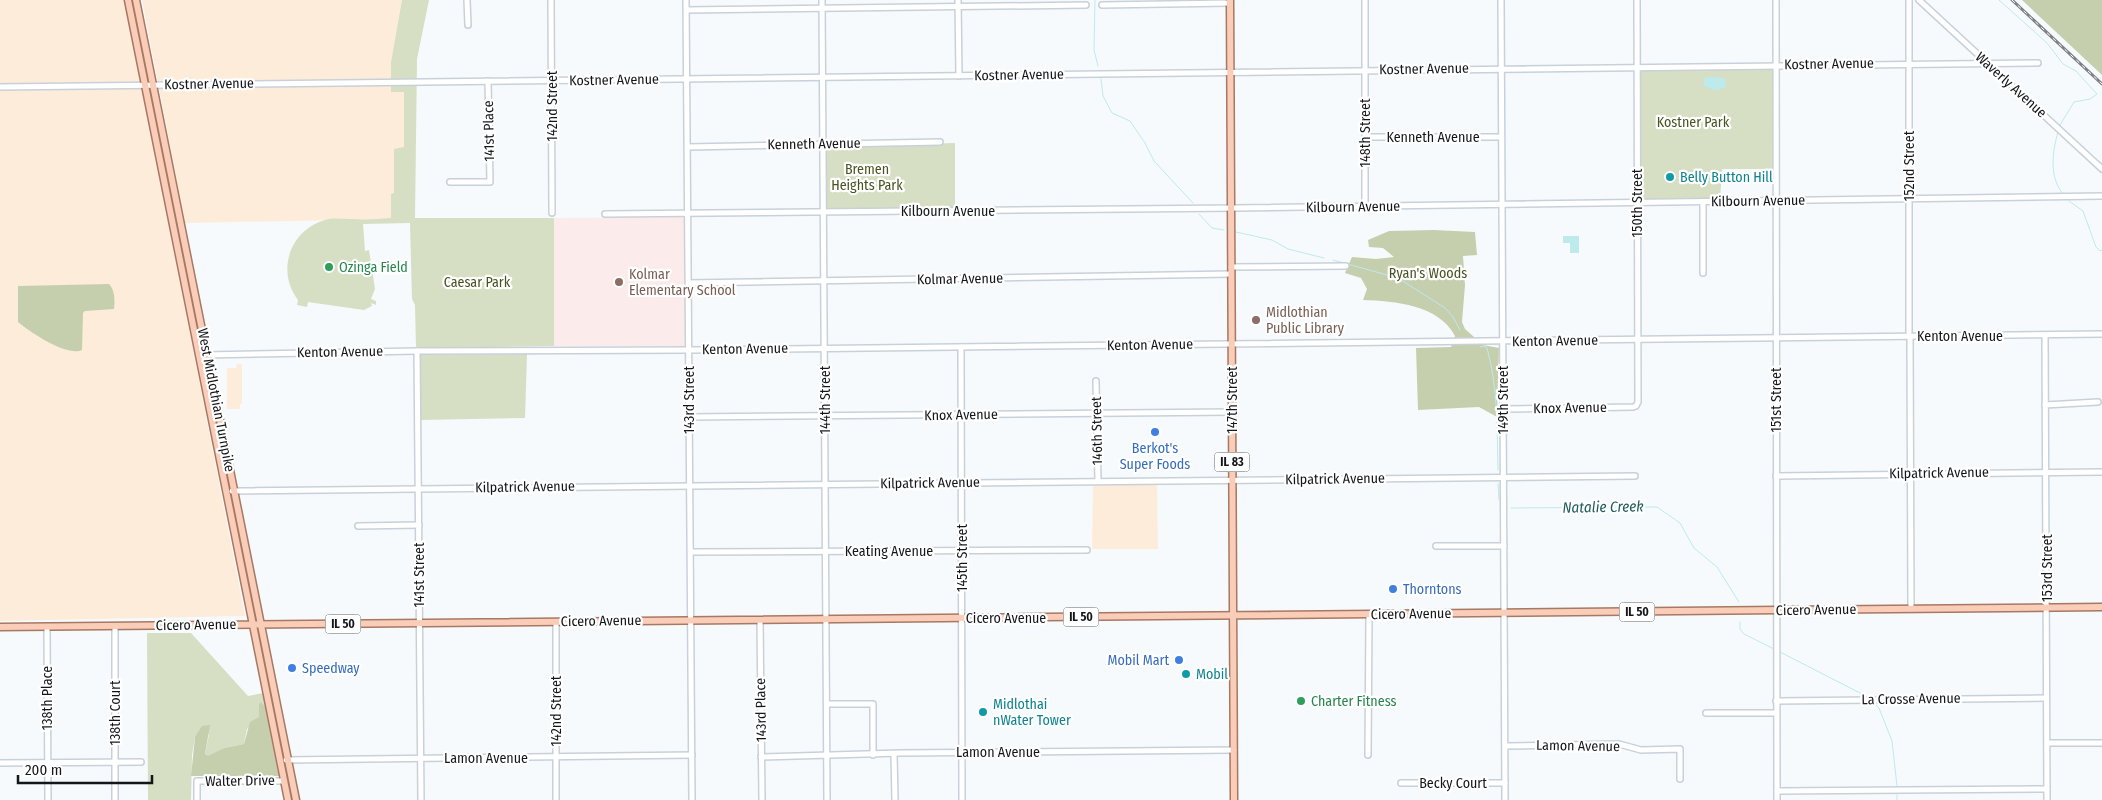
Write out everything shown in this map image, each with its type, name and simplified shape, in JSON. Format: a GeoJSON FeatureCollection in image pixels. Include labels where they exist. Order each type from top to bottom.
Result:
{"type":"FeatureCollection","features":[{"type":"Feature","properties":{"kind":"main road","name":"West Midlothian Turnpike"},"geometry":{"type":"LineString","coordinates":[[128,0],[288,800]]}},
{"type":"Feature","properties":{"kind":"main road","name":"West Midlothian Turnpike"},"geometry":{"type":"LineString","coordinates":[[136,0],[296,800]]}},
{"type":"Feature","properties":{"kind":"main road","name":"147th Street"},"geometry":{"type":"LineString","coordinates":[[1230,2],[1234,800]]}},
{"type":"Feature","properties":{"kind":"main road","name":"Cicero Avenue"},"geometry":{"type":"LineString","coordinates":[[0,627],[2102,607]]}},
{"type":"Feature","properties":{"kind":"street"},"geometry":{"type":"LineString","coordinates":[[468,0],[468,25]]}},
{"type":"Feature","properties":{"kind":"street","name":"142nd Street"},"geometry":{"type":"LineString","coordinates":[[551,0],[552,213]]}},
{"type":"Feature","properties":{"kind":"street","name":"143rd Street"},"geometry":{"type":"LineString","coordinates":[[686,0],[692,800]]}},
{"type":"Feature","properties":{"kind":"street","name":"144th Street"},"geometry":{"type":"LineString","coordinates":[[822,0],[828,800]]}},
{"type":"Feature","properties":{"kind":"street"},"geometry":{"type":"LineString","coordinates":[[958,0],[959,76]]}},
{"type":"Feature","properties":{"kind":"street","name":"148th Street"},"geometry":{"type":"LineString","coordinates":[[1365,0],[1365,206]]}},
{"type":"Feature","properties":{"kind":"street","name":"149th Street"},"geometry":{"type":"LineString","coordinates":[[1501,0],[1505,800]]}},
{"type":"Feature","properties":{"kind":"street","name":"150th Street"},"geometry":{"type":"LineString","coordinates":[[1636,406],[1638,340],[1637,0]]}},
{"type":"Feature","properties":{"kind":"street","name":"151st Street"},"geometry":{"type":"LineString","coordinates":[[1776,0],[1776,800]]}},
{"type":"Feature","properties":{"kind":"street","name":"152nd Street"},"geometry":{"type":"LineString","coordinates":[[1909,0],[1911,609]]}},
{"type":"Feature","properties":{"kind":"street","name":"Waverly Avenue"},"geometry":{"type":"LineString","coordinates":[[1919,0],[2102,169]]}},
{"type":"Feature","properties":{"kind":"street"},"geometry":{"type":"LineString","coordinates":[[1102,5],[1230,2]]}},
{"type":"Feature","properties":{"kind":"street"},"geometry":{"type":"LineString","coordinates":[[686,10],[1086,5]]}},
{"type":"Feature","properties":{"kind":"street","name":"Kostner Avenue"},"geometry":{"type":"LineString","coordinates":[[0,87],[1908,63],[2038,63]]}},
{"type":"Feature","properties":{"kind":"street","name":"141st Place"},"geometry":{"type":"LineString","coordinates":[[450,182],[490,182],[488,81]]}},
{"type":"Feature","properties":{"kind":"street","name":"Kenneth Avenue"},"geometry":{"type":"LineString","coordinates":[[1365,137],[1501,136]]}},
{"type":"Feature","properties":{"kind":"street","name":"Kenneth Avenue"},"geometry":{"type":"LineString","coordinates":[[688,146],[940,142]]}},
{"type":"Feature","properties":{"kind":"street","name":"Kilbourn Avenue"},"geometry":{"type":"LineString","coordinates":[[605,214],[1231,208],[2102,196]]}},
{"type":"Feature","properties":{"kind":"street"},"geometry":{"type":"LineString","coordinates":[[1703,202],[1703,273]]}},
{"type":"Feature","properties":{"kind":"street","name":"Kolmar Avenue"},"geometry":{"type":"LineString","coordinates":[[689,283],[1231,271],[1346,266]]}},
{"type":"Feature","properties":{"kind":"street","name":"Kenton Avenue"},"geometry":{"type":"LineString","coordinates":[[199,355],[418,351],[1638,340],[1909,334],[2045,336],[2102,334]]}},
{"type":"Feature","properties":{"kind":"street","name":"153rd Street"},"geometry":{"type":"LineString","coordinates":[[2045,336],[2047,800]]}},
{"type":"Feature","properties":{"kind":"street","name":"145th Street"},"geometry":{"type":"LineString","coordinates":[[961,347],[962,800]]}},
{"type":"Feature","properties":{"kind":"street","name":"141st Street"},"geometry":{"type":"LineString","coordinates":[[418,351],[420,800]]}},
{"type":"Feature","properties":{"kind":"street","name":"146th Street"},"geometry":{"type":"LineString","coordinates":[[1096,380],[1098,481]]}},
{"type":"Feature","properties":{"kind":"street"},"geometry":{"type":"LineString","coordinates":[[2045,404],[2098,402]]}},
{"type":"Feature","properties":{"kind":"street","name":"Knox Avenue"},"geometry":{"type":"LineString","coordinates":[[1504,409],[1632,408],[1636,406]]}},
{"type":"Feature","properties":{"kind":"street","name":"Knox Avenue"},"geometry":{"type":"LineString","coordinates":[[690,417],[1232,412]]}},
{"type":"Feature","properties":{"kind":"street","name":"Kilpatrick Avenue"},"geometry":{"type":"LineString","coordinates":[[1776,476],[2102,472]]}},
{"type":"Feature","properties":{"kind":"street","name":"Kilpatrick Avenue"},"geometry":{"type":"LineString","coordinates":[[226,492],[234,490],[1635,476]]}},
{"type":"Feature","properties":{"kind":"street"},"geometry":{"type":"LineString","coordinates":[[358,526],[419,526]]}},
{"type":"Feature","properties":{"kind":"street"},"geometry":{"type":"LineString","coordinates":[[1436,546],[1504,546]]}},
{"type":"Feature","properties":{"kind":"street","name":"Keating Avenue"},"geometry":{"type":"LineString","coordinates":[[691,552],[1087,550]]}},
{"type":"Feature","properties":{"kind":"street"},"geometry":{"type":"LineString","coordinates":[[1368,756],[1369,615]]}},
{"type":"Feature","properties":{"kind":"street","name":"143rd Place"},"geometry":{"type":"LineString","coordinates":[[760,620],[762,800]]}},
{"type":"Feature","properties":{"kind":"street","name":"142nd Street"},"geometry":{"type":"LineString","coordinates":[[556,622],[556,800]]}},
{"type":"Feature","properties":{"kind":"street","name":"138th Court"},"geometry":{"type":"LineString","coordinates":[[115,626],[115,800]]}},
{"type":"Feature","properties":{"kind":"street","name":"138th Place"},"geometry":{"type":"LineString","coordinates":[[47,627],[48,800]]}},
{"type":"Feature","properties":{"kind":"street","name":"La Crosse Avenue"},"geometry":{"type":"LineString","coordinates":[[1776,701],[2046,698]]}},
{"type":"Feature","properties":{"kind":"street"},"geometry":{"type":"LineString","coordinates":[[827,704],[872,704],[872,755]]}},
{"type":"Feature","properties":{"kind":"street"},"geometry":{"type":"LineString","coordinates":[[1706,713],[1776,712]]}},
{"type":"Feature","properties":{"kind":"street"},"geometry":{"type":"LineString","coordinates":[[2047,743],[2102,742]]}},
{"type":"Feature","properties":{"kind":"street","name":"Lamon Avenue"},"geometry":{"type":"LineString","coordinates":[[1506,746],[1618,744],[1641,750],[1680,750],[1680,779]]}},
{"type":"Feature","properties":{"kind":"street","name":"Lamon Avenue"},"geometry":{"type":"LineString","coordinates":[[761,757],[1234,750]]}},
{"type":"Feature","properties":{"kind":"street"},"geometry":{"type":"LineString","coordinates":[[894,754],[895,800]]}},
{"type":"Feature","properties":{"kind":"street","name":"Lamon Avenue"},"geometry":{"type":"LineString","coordinates":[[280,760],[692,756]]}},
{"type":"Feature","properties":{"kind":"street"},"geometry":{"type":"LineString","coordinates":[[0,763],[141,762]]}},
{"type":"Feature","properties":{"kind":"street","name":"Walter Drive"},"geometry":{"type":"LineString","coordinates":[[197,800],[196,781],[284,781]]}},
{"type":"Feature","properties":{"kind":"street","name":"Becky Court"},"geometry":{"type":"LineString","coordinates":[[1401,783],[1505,783]]}},
{"type":"Feature","properties":{"kind":"street"},"geometry":{"type":"LineString","coordinates":[[1776,791],[2047,789]]}},
{"type":"Feature","properties":{"kind":"shaded area"},"geometry":{"type":"Polygon","coordinates":[[[0,0],[125,0],[245,616],[0,621],[0,0]]]}},
{"type":"Feature","properties":{"kind":"shaded area"},"geometry":{"type":"Polygon","coordinates":[[[142,0],[402,0],[391,62],[404,92],[404,148],[394,149],[394,194],[391,194],[391,219],[185,223],[142,0]]]}},
{"type":"Feature","properties":{"kind":"shaded area","name":"Kolmar Elementary School"},"geometry":{"type":"Polygon","coordinates":[[[685,217],[685,346],[554,346],[554,218],[685,217]]]}},
{"type":"Feature","properties":{"kind":"shaded area"},"geometry":{"type":"Polygon","coordinates":[[[237,364],[242,364],[242,404],[240,404],[240,409],[227,409],[227,368],[236,368],[237,364]]]}},
{"type":"Feature","properties":{"kind":"shaded area"},"geometry":{"type":"Polygon","coordinates":[[[1157,483],[1158,549],[1092,549],[1093,484],[1157,483]]]}},
{"type":"Feature","properties":{"kind":"green space","name":"Caesar Park"},"geometry":{"type":"Polygon","coordinates":[[[402,0],[429,0],[417,59],[415,218],[554,218],[554,346],[416,348],[415,305],[412,299],[410,223],[363,224],[365,251],[369,250],[375,289],[371,299],[376,301],[376,305],[371,303],[372,306],[364,310],[308,302],[307,307],[297,305],[298,300],[291,288],[288,276],[288,263],[296,240],[305,231],[329,219],[391,218],[391,194],[394,193],[394,149],[404,147],[404,92],[391,92],[391,62],[402,0]]]}},
{"type":"Feature","properties":{"kind":"green space"},"geometry":{"type":"Polygon","coordinates":[[[2022,0],[2102,0],[2102,75],[2022,0]]]}},
{"type":"Feature","properties":{"kind":"green space","name":"Kostner Park"},"geometry":{"type":"Polygon","coordinates":[[[1777,65],[1777,169],[1722,169],[1720,201],[1637,203],[1637,67],[1777,65]]]}},
{"type":"Feature","properties":{"kind":"green space","name":"Bremen Heights Park"},"geometry":{"type":"Polygon","coordinates":[[[955,143],[955,208],[825,210],[825,147],[955,143]]]}},
{"type":"Feature","properties":{"kind":"green space","name":"Ryan's Woods"},"geometry":{"type":"Polygon","coordinates":[[[1434,230],[1475,232],[1477,255],[1463,256],[1465,285],[1462,322],[1465,329],[1483,345],[1499,348],[1497,417],[1479,407],[1418,410],[1416,348],[1451,347],[1455,336],[1438,317],[1427,311],[1402,304],[1363,300],[1367,289],[1361,278],[1345,273],[1352,257],[1376,259],[1394,257],[1383,248],[1369,247],[1368,240],[1389,231],[1434,230]]]}},
{"type":"Feature","properties":{"kind":"green space"},"geometry":{"type":"Polygon","coordinates":[[[109,284],[113,292],[114,309],[85,311],[83,313],[82,350],[67,350],[58,347],[31,332],[18,322],[18,286],[109,284]]]}},
{"type":"Feature","properties":{"kind":"green space"},"geometry":{"type":"Polygon","coordinates":[[[527,354],[525,418],[421,420],[420,355],[527,354]]]}},
{"type":"Feature","properties":{"kind":"green space"},"geometry":{"type":"Polygon","coordinates":[[[147,633],[191,633],[248,696],[263,693],[265,706],[261,702],[259,717],[247,729],[244,744],[224,748],[208,757],[205,754],[209,734],[195,737],[192,755],[191,800],[148,800],[147,633]]]}},
{"type":"Feature","properties":{"kind":"green space"},"geometry":{"type":"Polygon","coordinates":[[[261,702],[265,706],[279,776],[191,776],[195,737],[202,726],[210,725],[205,754],[208,756],[224,748],[244,744],[250,722],[259,717],[259,704],[261,702]]]}},
{"type":"Feature","properties":{"kind":"water"},"geometry":{"type":"Polygon","coordinates":[[[1707,77],[1725,78],[1726,86],[1713,90],[1704,86],[1704,79],[1707,77]]]}},
{"type":"Feature","properties":{"kind":"water"},"geometry":{"type":"Polygon","coordinates":[[[1563,236],[1579,236],[1579,253],[1570,253],[1570,243],[1563,243],[1563,236]]]}},
{"type":"Feature","properties":{"kind":"waterway","name":"Natalie Creek"},"geometry":{"type":"LineString","coordinates":[[1095,0],[1094,50],[1098,66]]}},
{"type":"Feature","properties":{"kind":"waterway"},"geometry":{"type":"LineString","coordinates":[[1999,0],[2047,43],[2063,64],[2076,71],[2097,94],[2090,99],[2074,102],[2060,125]]}},
{"type":"Feature","properties":{"kind":"waterway","name":"Natalie Creek"},"geometry":{"type":"LineString","coordinates":[[1101,79],[1103,96],[1112,113],[1130,121],[1145,143],[1154,161],[1193,203]]}},
{"type":"Feature","properties":{"kind":"waterway"},"geometry":{"type":"LineString","coordinates":[[2058,132],[2053,164],[2055,180],[2063,194]]}},
{"type":"Feature","properties":{"kind":"waterway"},"geometry":{"type":"LineString","coordinates":[[2069,201],[2083,211],[2096,247],[2100,251],[2102,250]]}},
{"type":"Feature","properties":{"kind":"waterway","name":"Natalie Creek"},"geometry":{"type":"LineString","coordinates":[[1199,214],[1212,228],[1224,230]]}},
{"type":"Feature","properties":{"kind":"waterway","name":"Natalie Creek"},"geometry":{"type":"LineString","coordinates":[[1236,232],[1272,240],[1288,249],[1324,258]]}},
{"type":"Feature","properties":{"kind":"waterway","name":"Natalie Creek"},"geometry":{"type":"LineString","coordinates":[[1333,260],[1398,278],[1445,308],[1453,317],[1460,330]]}},
{"type":"Feature","properties":{"kind":"waterway","name":"Natalie Creek"},"geometry":{"type":"LineString","coordinates":[[1480,347],[1484,346],[1487,348],[1491,363],[1496,409],[1498,470]]}},
{"type":"Feature","properties":{"kind":"waterway","name":"Natalie Creek"},"geometry":{"type":"LineString","coordinates":[[1498,484],[1499,500]]}},
{"type":"Feature","properties":{"kind":"waterway","name":"Natalie Creek"},"geometry":{"type":"LineString","coordinates":[[1511,508],[1657,507],[1680,523],[1694,548],[1717,567],[1739,602]]}},
{"type":"Feature","properties":{"kind":"waterway","name":"Natalie Creek"},"geometry":{"type":"LineString","coordinates":[[1740,622],[1740,629],[1744,634],[1774,649]]}},
{"type":"Feature","properties":{"kind":"waterway","name":"Natalie Creek"},"geometry":{"type":"LineString","coordinates":[[1780,652],[1864,695]]}},
{"type":"Feature","properties":{"kind":"waterway","name":"Natalie Creek"},"geometry":{"type":"LineString","coordinates":[[1876,705],[1879,708],[1892,741],[1897,786]]}},
{"type":"Feature","properties":{"kind":"waterway","name":"Natalie Creek"},"geometry":{"type":"LineString","coordinates":[[1897,795],[1897,800]]}},
{"type":"Feature","properties":{"kind":"railway"},"geometry":{"type":"LineString","coordinates":[[2012,0],[2102,84]]}},
{"type":"Feature","properties":{"kind":"place","name":"Belly Button Hill"},"geometry":{"type":"Point","coordinates":[1670,177]}},
{"type":"Feature","properties":{"kind":"place","name":"Ozinga Field"},"geometry":{"type":"Point","coordinates":[329,267]}},
{"type":"Feature","properties":{"kind":"place","name":"Kolmar Elementary School"},"geometry":{"type":"Point","coordinates":[619,282]}},
{"type":"Feature","properties":{"kind":"place","name":"Midlothian Public Library"},"geometry":{"type":"Point","coordinates":[1256,320]}},
{"type":"Feature","properties":{"kind":"place","name":"Berkot's Super Foods"},"geometry":{"type":"Point","coordinates":[1155,432]}},
{"type":"Feature","properties":{"kind":"place","name":"Thorntons"},"geometry":{"type":"Point","coordinates":[1393,589]}},
{"type":"Feature","properties":{"kind":"place","name":"Mobil Mart"},"geometry":{"type":"Point","coordinates":[1179,660]}},
{"type":"Feature","properties":{"kind":"place","name":"Speedway"},"geometry":{"type":"Point","coordinates":[292,668]}},
{"type":"Feature","properties":{"kind":"place","name":"Mobil"},"geometry":{"type":"Point","coordinates":[1186,674]}},
{"type":"Feature","properties":{"kind":"place","name":"Charter Fitness"},"geometry":{"type":"Point","coordinates":[1301,701]}},
{"type":"Feature","properties":{"kind":"place","name":"Midlothai nWater Tower"},"geometry":{"type":"Point","coordinates":[983,712]}}]}
